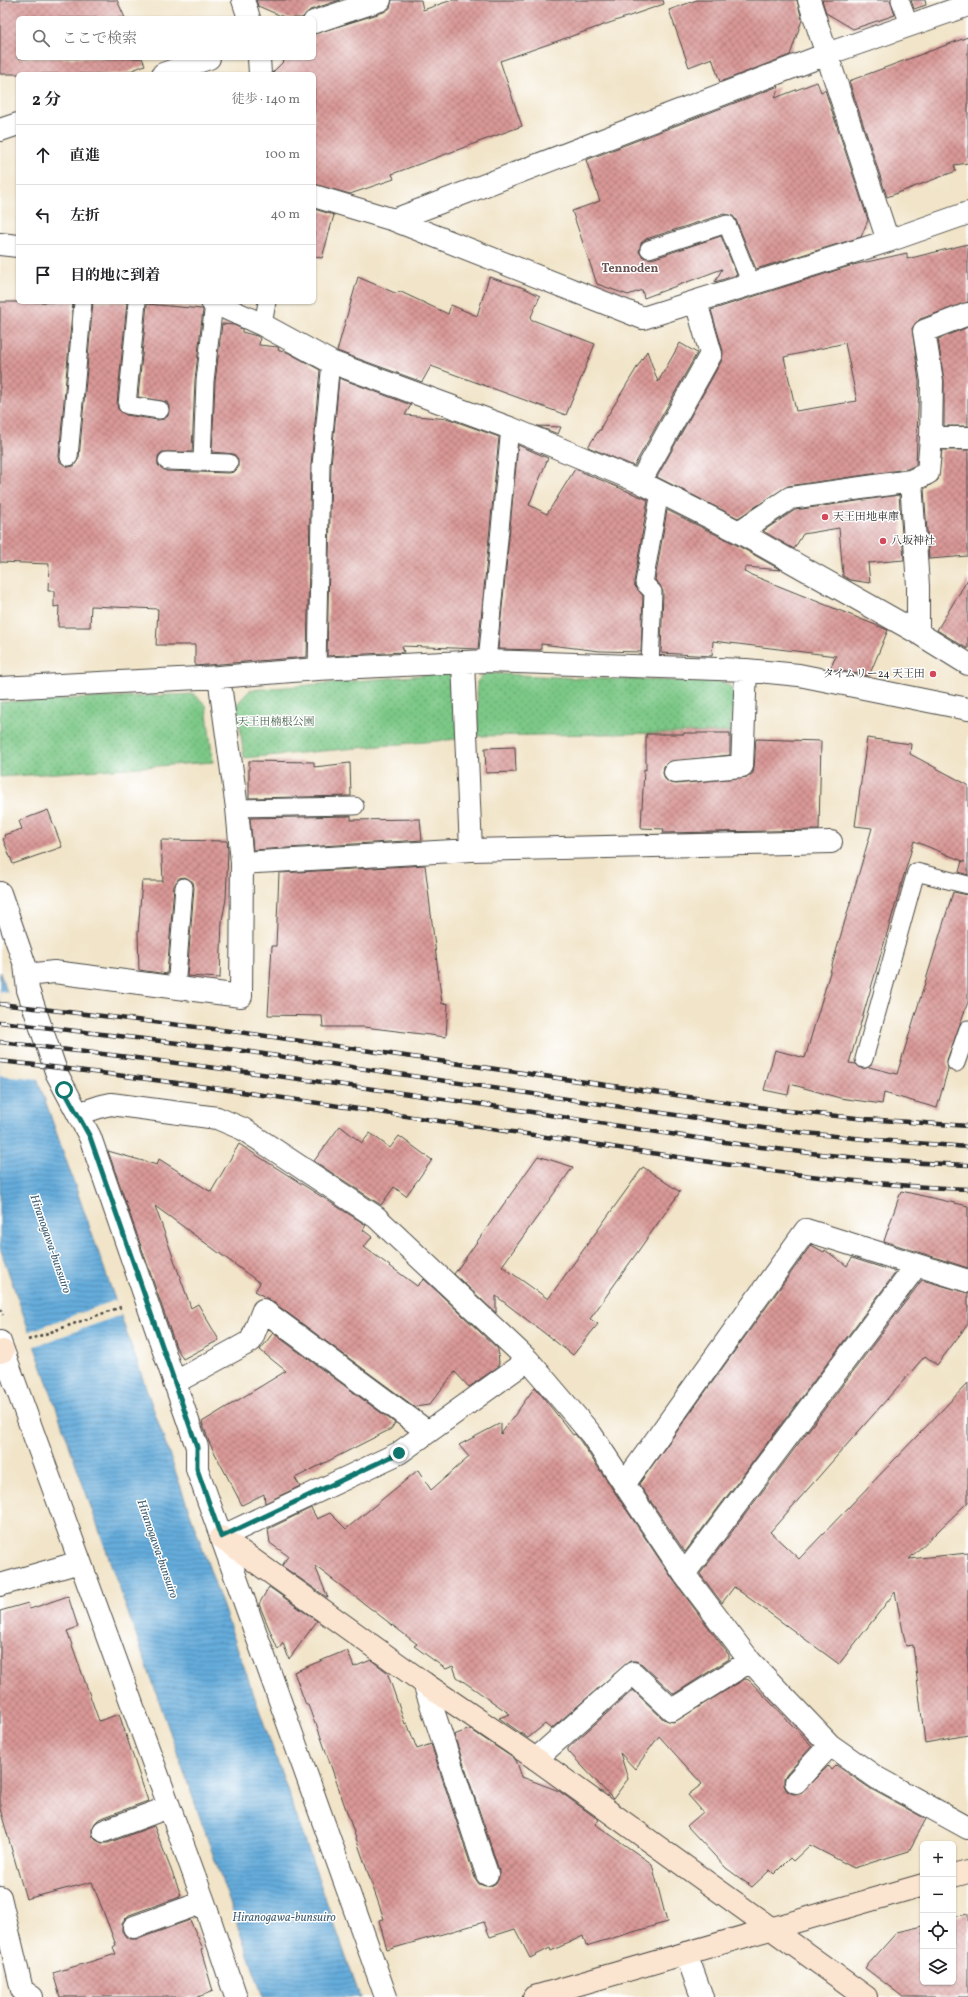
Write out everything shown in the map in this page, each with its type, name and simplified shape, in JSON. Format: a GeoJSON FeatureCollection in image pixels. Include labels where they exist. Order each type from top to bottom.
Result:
{"type":"FeatureCollection","features":[{"type":"Feature","properties":{"kind":"street"},"geometry":{"type":"LineString","coordinates":[[242,0],[248,16]]}},
{"type":"Feature","properties":{"kind":"street"},"geometry":{"type":"LineString","coordinates":[[316,21],[378,0]]}},
{"type":"Feature","properties":{"kind":"street"},"geometry":{"type":"LineString","coordinates":[[809,0],[888,241]]}},
{"type":"Feature","properties":{"kind":"street"},"geometry":{"type":"LineString","coordinates":[[394,220],[827,54],[909,24],[968,5]]}},
{"type":"Feature","properties":{"kind":"street"},"geometry":{"type":"LineString","coordinates":[[168,72],[203,60]]}},
{"type":"Feature","properties":{"kind":"street"},"geometry":{"type":"LineString","coordinates":[[259,60],[260,72]]}},
{"type":"Feature","properties":{"kind":"street"},"geometry":{"type":"LineString","coordinates":[[0,130],[16,125]]}},
{"type":"Feature","properties":{"kind":"street"},"geometry":{"type":"LineString","coordinates":[[316,197],[394,220],[643,318],[888,241],[968,213]]}},
{"type":"Feature","properties":{"kind":"street"},"geometry":{"type":"LineString","coordinates":[[0,244],[16,246]]}},
{"type":"Feature","properties":{"kind":"street"},"geometry":{"type":"LineString","coordinates":[[640,482],[711,354],[696,302]]}},
{"type":"Feature","properties":{"kind":"street"},"geometry":{"type":"LineString","coordinates":[[217,304],[264,325],[331,362],[510,428],[640,482],[739,532],[918,633],[968,664]]}},
{"type":"Feature","properties":{"kind":"street"},"geometry":{"type":"LineString","coordinates":[[739,532],[790,498],[911,481],[928,473],[931,438],[932,381],[924,331],[968,314]]}},
{"type":"Feature","properties":{"kind":"street"},"geometry":{"type":"LineString","coordinates":[[931,438],[968,438]]}},
{"type":"Feature","properties":{"kind":"street"},"geometry":{"type":"LineString","coordinates":[[911,481],[918,586],[918,633]]}},
{"type":"Feature","properties":{"kind":"street"},"geometry":{"type":"LineString","coordinates":[[0,688],[219,677],[317,669],[487,661],[746,670],[799,675],[968,709]]}},
{"type":"Feature","properties":{"kind":"street"},"geometry":{"type":"LineString","coordinates":[[463,662],[471,850]]}},
{"type":"Feature","properties":{"kind":"street"},"geometry":{"type":"LineString","coordinates":[[675,772],[742,766],[746,670]]}},
{"type":"Feature","properties":{"kind":"street"},"geometry":{"type":"LineString","coordinates":[[27,975],[54,972],[176,989],[241,996],[242,863],[237,808],[219,677]]}},
{"type":"Feature","properties":{"kind":"street"},"geometry":{"type":"LineString","coordinates":[[242,863],[471,850],[831,842]]}},
{"type":"Feature","properties":{"kind":"street"},"geometry":{"type":"LineString","coordinates":[[0,893],[25,965],[28,990],[57,1074],[90,1137],[197,1447],[197,1469],[386,1997]]}},
{"type":"Feature","properties":{"kind":"street"},"geometry":{"type":"LineString","coordinates":[[78,1114],[111,1104],[217,1118],[243,1129],[376,1217],[528,1360],[591,1434],[684,1574],[750,1661],[830,1745],[878,1778],[968,1828]]}},
{"type":"Feature","properties":{"kind":"street"},"geometry":{"type":"LineString","coordinates":[[625,1484],[806,1230],[968,1281]]}},
{"type":"Feature","properties":{"kind":"street"},"geometry":{"type":"LineString","coordinates":[[684,1574],[917,1265]]}},
{"type":"Feature","properties":{"kind":"street"},"geometry":{"type":"LineString","coordinates":[[174,1383],[251,1341],[263,1310],[428,1432]]}},
{"type":"Feature","properties":{"kind":"street"},"geometry":{"type":"LineString","coordinates":[[6,1347],[17,1389],[204,1902],[236,1997]]}},
{"type":"Feature","properties":{"kind":"street"},"geometry":{"type":"LineString","coordinates":[[221,1537],[399,1453],[528,1360]]}},
{"type":"Feature","properties":{"kind":"street"},"geometry":{"type":"LineString","coordinates":[[221,1537],[424,1683],[536,1759],[866,1997]]}},
{"type":"Feature","properties":{"kind":"street"},"geometry":{"type":"LineString","coordinates":[[0,1586],[80,1562]]}},
{"type":"Feature","properties":{"kind":"street"},"geometry":{"type":"LineString","coordinates":[[536,1759],[633,1673],[672,1710],[750,1661]]}},
{"type":"Feature","properties":{"kind":"street"},"geometry":{"type":"LineString","coordinates":[[424,1683],[487,1874]]}},
{"type":"Feature","properties":{"kind":"street"},"geometry":{"type":"LineString","coordinates":[[796,1782],[830,1745]]}},
{"type":"Feature","properties":{"kind":"street"},"geometry":{"type":"LineString","coordinates":[[104,1831],[169,1807]]}},
{"type":"Feature","properties":{"kind":"street"},"geometry":{"type":"LineString","coordinates":[[956,1875],[968,1872]]}},
{"type":"Feature","properties":{"kind":"street"},"geometry":{"type":"LineString","coordinates":[[534,1997],[920,1886]]}},
{"type":"Feature","properties":{"kind":"street"},"geometry":{"type":"LineString","coordinates":[[0,1897],[22,1990],[32,1997]]}},
{"type":"Feature","properties":{"kind":"street"},"geometry":{"type":"LineString","coordinates":[[134,1927],[204,1902]]}},
{"type":"Feature","properties":{"kind":"street"},"geometry":{"type":"LineString","coordinates":[[686,1953],[702,1997]]}},
{"type":"Feature","properties":{"kind":"lane"},"geometry":{"type":"LineString","coordinates":[[900,0],[909,24]]}},
{"type":"Feature","properties":{"kind":"lane"},"geometry":{"type":"LineString","coordinates":[[649,249],[727,224],[751,284]]}},
{"type":"Feature","properties":{"kind":"lane"},"geometry":{"type":"LineString","coordinates":[[69,457],[83,304]]}},
{"type":"Feature","properties":{"kind":"lane"},"geometry":{"type":"LineString","coordinates":[[137,304],[128,405],[160,410]]}},
{"type":"Feature","properties":{"kind":"lane"},"geometry":{"type":"LineString","coordinates":[[202,461],[205,381],[213,304]]}},
{"type":"Feature","properties":{"kind":"lane"},"geometry":{"type":"LineString","coordinates":[[264,325],[267,304]]}},
{"type":"Feature","properties":{"kind":"lane"},"geometry":{"type":"LineString","coordinates":[[317,669],[321,465],[331,362]]}},
{"type":"Feature","properties":{"kind":"lane"},"geometry":{"type":"LineString","coordinates":[[487,661],[510,428]]}},
{"type":"Feature","properties":{"kind":"lane"},"geometry":{"type":"LineString","coordinates":[[167,461],[229,463]]}},
{"type":"Feature","properties":{"kind":"lane"},"geometry":{"type":"LineString","coordinates":[[650,666],[653,592],[644,583],[660,492]]}},
{"type":"Feature","properties":{"kind":"lane"},"geometry":{"type":"LineString","coordinates":[[237,808],[355,806]]}},
{"type":"Feature","properties":{"kind":"lane"},"geometry":{"type":"LineString","coordinates":[[864,1059],[916,872],[968,885]]}},
{"type":"Feature","properties":{"kind":"lane"},"geometry":{"type":"LineString","coordinates":[[176,989],[184,887]]}},
{"type":"Feature","properties":{"kind":"lane"},"geometry":{"type":"LineString","coordinates":[[956,1063],[968,1029]]}},
{"type":"Feature","properties":{"kind":"path"},"geometry":{"type":"LineString","coordinates":[[6,1347],[129,1304]]}},
{"type":"Feature","properties":{"kind":"path"},"geometry":{"type":"LineString","coordinates":[[0,1309],[3,1314]]}},
{"type":"Feature","properties":{"kind":"green space","name":"天王田楠根公園"},"geometry":{"type":"Polygon","coordinates":[[[448,673],[456,681],[458,739],[244,758],[237,704],[250,690],[448,673]]]}},
{"type":"Feature","properties":{"kind":"green space"},"geometry":{"type":"Polygon","coordinates":[[[485,673],[576,678],[724,682],[735,690],[730,732],[478,736],[477,682],[485,673]]]}},
{"type":"Feature","properties":{"kind":"green space","name":"天王田楠根公園"},"geometry":{"type":"Polygon","coordinates":[[[194,694],[206,705],[213,762],[0,777],[0,702],[194,694]]]}},
{"type":"Feature","properties":{"kind":"water","name":"Hiranogawa-bunsuiro"},"geometry":{"type":"Polygon","coordinates":[[[0,972],[360,1997],[263,1997],[0,1248],[0,972]]]}},
{"type":"Feature","properties":{"kind":"pier"},"geometry":{"type":"Polygon","coordinates":[[[0,991],[9,992],[39,1079],[0,1075],[0,991]]]}},
{"type":"Feature","properties":{"kind":"pier"},"geometry":{"type":"Polygon","coordinates":[[[116,1300],[121,1315],[32,1347],[27,1332],[116,1300]]]}},
{"type":"Feature","properties":{"kind":"building"},"geometry":{"type":"Polygon","coordinates":[[[0,0],[117,0],[124,16],[16,16],[16,60],[143,60],[145,65],[128,72],[16,72],[16,74],[0,74],[0,0]]]}},
{"type":"Feature","properties":{"kind":"building"},"geometry":{"type":"Polygon","coordinates":[[[256,0],[340,0],[310,10],[304,16],[281,16],[258,6],[256,0]]]}},
{"type":"Feature","properties":{"kind":"building"},"geometry":{"type":"Polygon","coordinates":[[[392,0],[421,0],[423,10],[452,0],[663,0],[664,4],[500,61],[522,126],[392,174],[394,179],[350,194],[316,185],[316,72],[273,72],[285,60],[316,60],[316,33],[384,12],[390,8],[392,0]]]}},
{"type":"Feature","properties":{"kind":"building"},"geometry":{"type":"Polygon","coordinates":[[[697,0],[797,0],[802,20],[790,55],[720,82],[712,58],[689,67],[669,10],[697,0]]]}},
{"type":"Feature","properties":{"kind":"building"},"geometry":{"type":"Polygon","coordinates":[[[822,0],[890,0],[895,15],[853,29],[826,13],[822,0]]]}},
{"type":"Feature","properties":{"kind":"building"},"geometry":{"type":"Polygon","coordinates":[[[911,0],[925,0],[926,5],[914,9],[911,0]]]}},
{"type":"Feature","properties":{"kind":"building"},"geometry":{"type":"Polygon","coordinates":[[[968,37],[968,163],[954,165],[956,171],[887,197],[849,81],[968,37]]]}},
{"type":"Feature","properties":{"kind":"building"},"geometry":{"type":"Polygon","coordinates":[[[817,82],[821,92],[825,90],[868,220],[861,237],[756,269],[736,220],[733,216],[724,214],[646,239],[641,243],[639,252],[643,257],[652,259],[721,236],[737,275],[715,282],[722,269],[644,298],[642,290],[628,295],[597,284],[572,211],[600,201],[586,160],[779,86],[775,98],[817,82]]]}},
{"type":"Feature","properties":{"kind":"building"},"geometry":{"type":"Polygon","coordinates":[[[316,210],[334,215],[322,258],[316,257],[316,210]]]}},
{"type":"Feature","properties":{"kind":"building"},"geometry":{"type":"Polygon","coordinates":[[[968,244],[968,302],[920,319],[912,328],[919,382],[916,465],[907,469],[788,486],[738,518],[657,477],[722,360],[723,351],[711,310],[853,265],[907,253],[907,259],[968,244]],[[845,343],[784,357],[796,411],[857,401],[845,343]]]}},
{"type":"Feature","properties":{"kind":"building"},"geometry":{"type":"Polygon","coordinates":[[[358,277],[395,293],[401,292],[448,314],[451,305],[477,316],[489,277],[524,288],[540,296],[530,319],[595,344],[566,415],[431,366],[422,382],[337,351],[358,277]]]}},
{"type":"Feature","properties":{"kind":"building"},"geometry":{"type":"Polygon","coordinates":[[[0,302],[16,302],[16,304],[73,304],[59,456],[60,462],[68,467],[74,466],[79,458],[93,304],[127,304],[117,404],[118,409],[126,415],[158,420],[164,419],[168,416],[169,407],[167,402],[138,397],[147,304],[203,310],[195,380],[192,452],[162,452],[158,456],[158,465],[166,471],[229,473],[234,472],[238,468],[238,459],[234,454],[212,452],[215,382],[222,324],[234,325],[242,329],[242,332],[260,338],[259,345],[278,347],[279,351],[287,352],[320,370],[311,465],[307,657],[195,666],[195,645],[156,645],[158,609],[91,606],[90,627],[58,627],[59,606],[54,607],[54,591],[48,591],[49,564],[0,562],[0,302]]]}},
{"type":"Feature","properties":{"kind":"building"},"geometry":{"type":"Polygon","coordinates":[[[968,327],[968,426],[944,426],[944,381],[938,339],[968,327]]]}},
{"type":"Feature","properties":{"kind":"building"},"geometry":{"type":"Polygon","coordinates":[[[680,343],[697,353],[634,466],[588,447],[599,430],[601,430],[602,425],[647,351],[658,382],[680,343]]]}},
{"type":"Feature","properties":{"kind":"building"},"geometry":{"type":"Polygon","coordinates":[[[339,378],[411,405],[405,415],[449,419],[499,437],[478,649],[402,646],[404,652],[327,656],[331,466],[339,378]]]}},
{"type":"Feature","properties":{"kind":"building"},"geometry":{"type":"Polygon","coordinates":[[[537,426],[561,427],[558,434],[537,426]]]}},
{"type":"Feature","properties":{"kind":"building"},"geometry":{"type":"Polygon","coordinates":[[[518,445],[548,458],[529,505],[547,514],[575,469],[648,500],[634,582],[635,586],[643,596],[641,652],[600,651],[541,644],[541,650],[498,649],[518,445]]]}},
{"type":"Feature","properties":{"kind":"building"},"geometry":{"type":"Polygon","coordinates":[[[942,450],[968,450],[968,556],[929,559],[924,489],[938,480],[942,450]]]}},
{"type":"Feature","properties":{"kind":"building"},"geometry":{"type":"Polygon","coordinates":[[[899,495],[904,560],[868,563],[870,583],[850,580],[843,576],[839,528],[803,534],[794,549],[763,531],[795,510],[899,495]]]}},
{"type":"Feature","properties":{"kind":"building"},"geometry":{"type":"Polygon","coordinates":[[[667,510],[733,543],[781,570],[746,567],[744,572],[888,630],[869,676],[830,669],[836,656],[713,641],[712,656],[661,653],[663,592],[660,585],[655,580],[667,510]]]}},
{"type":"Feature","properties":{"kind":"building"},"geometry":{"type":"Polygon","coordinates":[[[968,579],[968,649],[937,630],[968,579]]]}},
{"type":"Feature","properties":{"kind":"building"},"geometry":{"type":"Polygon","coordinates":[[[730,733],[730,755],[668,762],[664,766],[663,773],[665,779],[670,783],[676,784],[748,777],[753,773],[756,739],[821,741],[819,830],[663,833],[664,829],[641,828],[644,769],[646,770],[646,734],[730,733]]]}},
{"type":"Feature","properties":{"kind":"building"},"geometry":{"type":"Polygon","coordinates":[[[867,738],[911,744],[910,754],[968,785],[968,875],[959,872],[962,861],[965,862],[914,841],[849,1063],[856,1064],[862,1069],[869,1067],[897,1074],[953,892],[968,895],[968,1002],[947,1060],[948,1069],[937,1108],[884,1093],[882,1104],[840,1098],[790,1084],[788,1095],[764,1090],[775,1050],[805,1058],[872,828],[855,826],[867,738]]]}},
{"type":"Feature","properties":{"kind":"building"},"geometry":{"type":"Polygon","coordinates":[[[515,747],[516,772],[486,773],[485,748],[515,747]]]}},
{"type":"Feature","properties":{"kind":"building"},"geometry":{"type":"Polygon","coordinates":[[[249,761],[314,762],[314,767],[350,763],[351,796],[249,798],[249,761]]]}},
{"type":"Feature","properties":{"kind":"building"},"geometry":{"type":"Polygon","coordinates":[[[48,810],[62,847],[13,864],[3,839],[5,838],[4,835],[22,829],[19,821],[48,810]]]}},
{"type":"Feature","properties":{"kind":"building"},"geometry":{"type":"Polygon","coordinates":[[[351,816],[351,820],[420,819],[422,840],[253,850],[250,818],[351,816]]]}},
{"type":"Feature","properties":{"kind":"building"},"geometry":{"type":"Polygon","coordinates":[[[161,840],[227,841],[226,899],[222,920],[220,978],[187,976],[194,888],[193,882],[185,877],[179,878],[174,886],[167,974],[139,970],[138,933],[142,881],[163,881],[161,840]]]}},
{"type":"Feature","properties":{"kind":"building"},"geometry":{"type":"Polygon","coordinates":[[[425,865],[442,1004],[448,1003],[446,1037],[364,1027],[323,1027],[322,1016],[268,1015],[272,946],[276,946],[279,873],[425,865]]]}},
{"type":"Feature","properties":{"kind":"building"},"geometry":{"type":"Polygon","coordinates":[[[340,1126],[362,1143],[370,1133],[390,1148],[399,1136],[432,1160],[406,1196],[394,1187],[381,1205],[314,1161],[340,1126]]]}},
{"type":"Feature","properties":{"kind":"building"},"geometry":{"type":"Polygon","coordinates":[[[239,1144],[366,1225],[363,1230],[372,1237],[364,1247],[417,1286],[424,1279],[498,1349],[499,1366],[469,1387],[455,1372],[429,1405],[415,1407],[270,1300],[255,1291],[260,1283],[155,1206],[191,1308],[198,1304],[219,1340],[183,1359],[176,1347],[108,1151],[157,1165],[159,1159],[211,1192],[239,1144]]]}},
{"type":"Feature","properties":{"kind":"building"},"geometry":{"type":"Polygon","coordinates":[[[538,1156],[573,1167],[502,1266],[548,1299],[643,1167],[680,1192],[590,1319],[598,1324],[573,1355],[496,1296],[496,1313],[454,1274],[538,1156]]]}},
{"type":"Feature","properties":{"kind":"building"},"geometry":{"type":"Polygon","coordinates":[[[901,1191],[968,1206],[968,1268],[884,1241],[901,1191]]]}},
{"type":"Feature","properties":{"kind":"building"},"geometry":{"type":"Polygon","coordinates":[[[811,1245],[824,1252],[825,1250],[847,1266],[852,1258],[896,1272],[685,1552],[639,1484],[811,1245]]]}},
{"type":"Feature","properties":{"kind":"building"},"geometry":{"type":"Polygon","coordinates":[[[922,1280],[968,1293],[968,1324],[937,1365],[925,1356],[770,1532],[799,1559],[968,1383],[968,1502],[909,1559],[968,1553],[968,1735],[925,1743],[913,1645],[906,1646],[895,1592],[839,1664],[734,1587],[722,1603],[700,1574],[922,1280]]]}},
{"type":"Feature","properties":{"kind":"building"},"geometry":{"type":"Polygon","coordinates":[[[273,1333],[395,1423],[391,1429],[295,1478],[300,1486],[265,1503],[264,1494],[242,1505],[209,1442],[202,1422],[286,1371],[260,1350],[273,1333]]]}},
{"type":"Feature","properties":{"kind":"building"},"geometry":{"type":"Polygon","coordinates":[[[535,1387],[573,1435],[575,1434],[581,1442],[674,1581],[729,1655],[729,1659],[674,1694],[642,1664],[636,1661],[630,1661],[551,1729],[545,1724],[528,1738],[499,1718],[510,1714],[457,1677],[453,1666],[446,1669],[414,1646],[417,1644],[315,1566],[328,1598],[282,1566],[288,1556],[270,1543],[268,1529],[311,1508],[317,1519],[330,1513],[346,1529],[418,1470],[431,1490],[469,1457],[459,1445],[501,1423],[501,1434],[535,1387]]]}},
{"type":"Feature","properties":{"kind":"building"},"geometry":{"type":"Polygon","coordinates":[[[269,1587],[317,1621],[289,1659],[283,1643],[278,1650],[259,1604],[269,1587]]]}},
{"type":"Feature","properties":{"kind":"building"},"geometry":{"type":"Polygon","coordinates":[[[68,1596],[78,1627],[67,1631],[99,1721],[119,1714],[148,1801],[99,1819],[92,1829],[92,1836],[102,1843],[108,1843],[154,1826],[181,1895],[179,1895],[180,1897],[129,1915],[122,1924],[122,1931],[126,1937],[138,1939],[190,1920],[203,1949],[201,1950],[213,1991],[198,1997],[60,1997],[53,1973],[116,1954],[113,1947],[116,1945],[92,1882],[26,1899],[0,1809],[0,1611],[28,1603],[30,1609],[68,1596]]]}},
{"type":"Feature","properties":{"kind":"building"},"geometry":{"type":"Polygon","coordinates":[[[347,1650],[354,1667],[371,1660],[387,1672],[405,1724],[407,1723],[417,1749],[431,1744],[475,1878],[479,1884],[491,1886],[496,1883],[499,1877],[499,1870],[454,1735],[470,1729],[516,1760],[522,1777],[559,1791],[599,1820],[595,1824],[652,1864],[667,1922],[586,1946],[583,1936],[551,1951],[550,1948],[530,1958],[515,1929],[490,1937],[484,1922],[387,1950],[379,1920],[384,1919],[316,1723],[315,1724],[308,1705],[306,1705],[294,1672],[347,1650]]]}},
{"type":"Feature","properties":{"kind":"building"},"geometry":{"type":"Polygon","coordinates":[[[745,1679],[749,1680],[812,1746],[784,1779],[784,1785],[787,1791],[793,1794],[800,1794],[828,1766],[831,1770],[836,1765],[871,1789],[926,1819],[909,1851],[854,1868],[810,1845],[793,1861],[790,1858],[774,1874],[770,1870],[752,1887],[726,1868],[687,1826],[703,1812],[688,1795],[702,1784],[659,1736],[635,1769],[620,1753],[628,1779],[613,1799],[568,1751],[568,1748],[633,1690],[663,1719],[673,1722],[745,1679]]]}},
{"type":"Feature","properties":{"kind":"building"},"geometry":{"type":"Polygon","coordinates":[[[968,1914],[968,1997],[903,1997],[865,1968],[897,1932],[920,1927],[920,1985],[956,1985],[956,1916],[968,1914]]]}},
{"type":"Feature","properties":{"kind":"railway"},"geometry":{"type":"LineString","coordinates":[[0,1004],[239,1032],[779,1110],[866,1119],[968,1126]]}},
{"type":"Feature","properties":{"kind":"railway"},"geometry":{"type":"LineString","coordinates":[[0,1022],[237,1050],[777,1130],[864,1139],[968,1147]]}},
{"type":"Feature","properties":{"kind":"railway"},"geometry":{"type":"LineString","coordinates":[[0,1042],[380,1090],[736,1144],[852,1157],[968,1165]]}},
{"type":"Feature","properties":{"kind":"railway"},"geometry":{"type":"LineString","coordinates":[[0,1061],[223,1089],[733,1166],[874,1183],[968,1189]]}},
{"type":"Feature","properties":{"kind":"place","name":"天王田地車庫"},"geometry":{"type":"Point","coordinates":[825,517]}},
{"type":"Feature","properties":{"kind":"place","name":"八坂神社"},"geometry":{"type":"Point","coordinates":[883,541]}},
{"type":"Feature","properties":{"kind":"place","name":"タイムリー24 天王田"},"geometry":{"type":"Point","coordinates":[933,674]}},
{"type":"Feature","properties":{"kind":"district","name":"Tennoden"},"geometry":{"type":"Point","coordinates":[630,269]}},
{"type":"Feature","properties":{"kind":"route"},"geometry":{"type":"LineString","coordinates":[[64,1090],[90,1137],[146,1296],[174,1383],[197,1447],[197,1469],[221,1537],[399,1453]]}}]}
